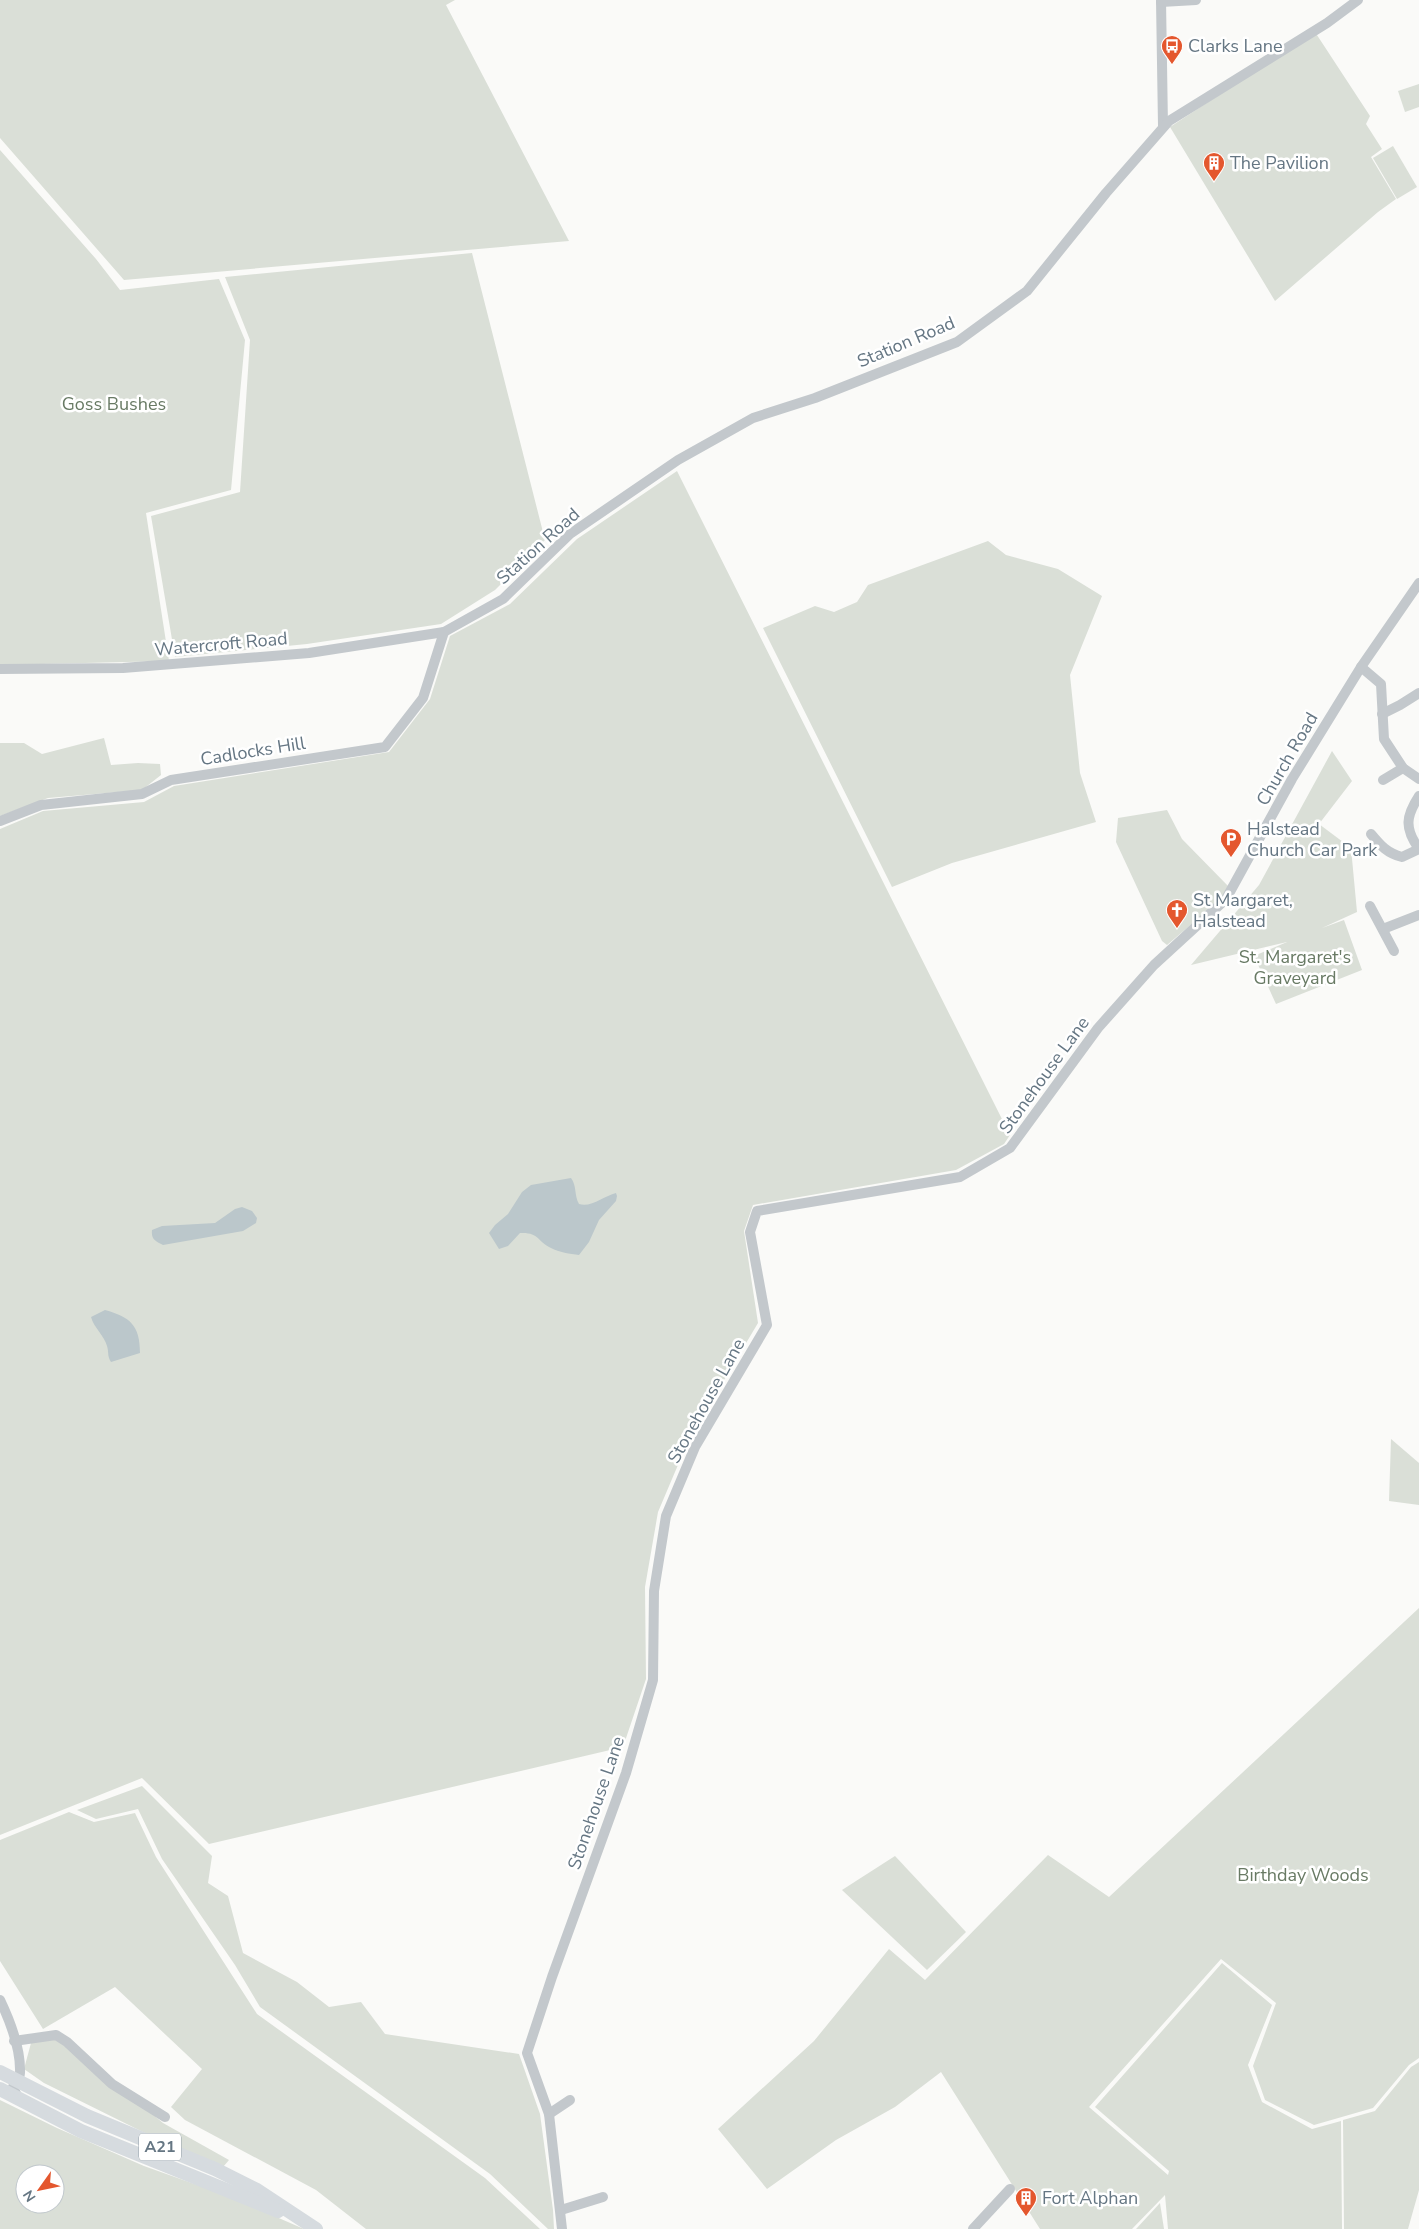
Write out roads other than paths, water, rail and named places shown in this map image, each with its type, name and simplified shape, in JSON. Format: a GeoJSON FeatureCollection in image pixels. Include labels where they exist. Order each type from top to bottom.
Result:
{"type":"FeatureCollection","features":[{"type":"Feature","properties":{"kind":"highway","name":"A21"},"geometry":{"type":"LineString","coordinates":[[0,2072],[87,2116],[242,2182],[316,2229]]}},
{"type":"Feature","properties":{"kind":"highway","name":"A21"},"geometry":{"type":"LineString","coordinates":[[0,2089],[66,2124],[133,2153],[300,2219]]}},
{"type":"Feature","properties":{"kind":"street"},"geometry":{"type":"LineString","coordinates":[[1164,126],[1161,1],[1196,0]]}},
{"type":"Feature","properties":{"kind":"street","name":"Station Road"},"geometry":{"type":"LineString","coordinates":[[444,632],[503,599],[570,534],[678,460],[753,418],[815,398],[957,342],[1027,291],[1106,193],[1164,126],[1328,23],[1358,0]]}},
{"type":"Feature","properties":{"kind":"street","name":"Church Road"},"geometry":{"type":"LineString","coordinates":[[1154,965],[1226,899],[1292,779],[1361,667],[1419,583]]}},
{"type":"Feature","properties":{"kind":"street","name":"Watercroft Road"},"geometry":{"type":"LineString","coordinates":[[0,668],[123,668],[309,653],[444,632]]}},
{"type":"Feature","properties":{"kind":"street","name":"Cadlocks Hill"},"geometry":{"type":"LineString","coordinates":[[0,821],[41,805],[142,794],[171,780],[385,747],[423,698],[444,632]]}},
{"type":"Feature","properties":{"kind":"street"},"geometry":{"type":"LineString","coordinates":[[1361,667],[1380,684],[1384,739],[1403,768],[1419,780]]}},
{"type":"Feature","properties":{"kind":"street"},"geometry":{"type":"LineString","coordinates":[[1382,714],[1419,693]]}},
{"type":"Feature","properties":{"kind":"street"},"geometry":{"type":"LineString","coordinates":[[1384,780],[1403,768]]}},
{"type":"Feature","properties":{"kind":"street"},"geometry":{"type":"LineString","coordinates":[[1371,834],[1384,850],[1393,855],[1402,857],[1419,849],[1412,839],[1408,824],[1409,812],[1419,796]]}},
{"type":"Feature","properties":{"kind":"street"},"geometry":{"type":"LineString","coordinates":[[1370,906],[1394,951]]}},
{"type":"Feature","properties":{"kind":"street"},"geometry":{"type":"LineString","coordinates":[[1383,929],[1419,915]]}},
{"type":"Feature","properties":{"kind":"street","name":"Stonehouse Lane"},"geometry":{"type":"LineString","coordinates":[[562,2229],[549,2114],[527,2053],[558,1959],[626,1773],[653,1680],[654,1592],[666,1516],[695,1447],[767,1325],[750,1232],[758,1210],[960,1177],[1010,1148],[1098,1028],[1154,965]]}},
{"type":"Feature","properties":{"kind":"street"},"geometry":{"type":"LineString","coordinates":[[0,2000],[14,2040],[20,2072],[13,2090],[19,2100]]}},
{"type":"Feature","properties":{"kind":"street"},"geometry":{"type":"LineString","coordinates":[[14,2040],[56,2035],[67,2042],[112,2084],[165,2117]]}},
{"type":"Feature","properties":{"kind":"street"},"geometry":{"type":"LineString","coordinates":[[549,2114],[570,2100]]}},
{"type":"Feature","properties":{"kind":"street"},"geometry":{"type":"LineString","coordinates":[[973,2229],[1010,2189]]}},
{"type":"Feature","properties":{"kind":"street"},"geometry":{"type":"LineString","coordinates":[[561,2210],[603,2197]]}},
{"type":"Feature","properties":{"kind":"place","name":"Clarks Lane"},"geometry":{"type":"Point","coordinates":[1172,65]}},
{"type":"Feature","properties":{"kind":"place","name":"The Pavilion"},"geometry":{"type":"Point","coordinates":[1214,182]}},
{"type":"Feature","properties":{"kind":"place","name":"Halstead Church Car Park"},"geometry":{"type":"Point","coordinates":[1231,858]}},
{"type":"Feature","properties":{"kind":"place","name":"St Margaret, Halstead"},"geometry":{"type":"Point","coordinates":[1177,929]}},
{"type":"Feature","properties":{"kind":"place","name":"Fort Alphan"},"geometry":{"type":"Point","coordinates":[1026,2217]}},
{"type":"Feature","properties":{"kind":"park label","name":"Goss Bushes"},"geometry":{"type":"Point","coordinates":[114,404]}},
{"type":"Feature","properties":{"kind":"park label","name":"St. Margaret's Graveyard"},"geometry":{"type":"Point","coordinates":[1295,968]}},
{"type":"Feature","properties":{"kind":"park label","name":"Birthday Woods"},"geometry":{"type":"Point","coordinates":[1303,1875]}}]}
